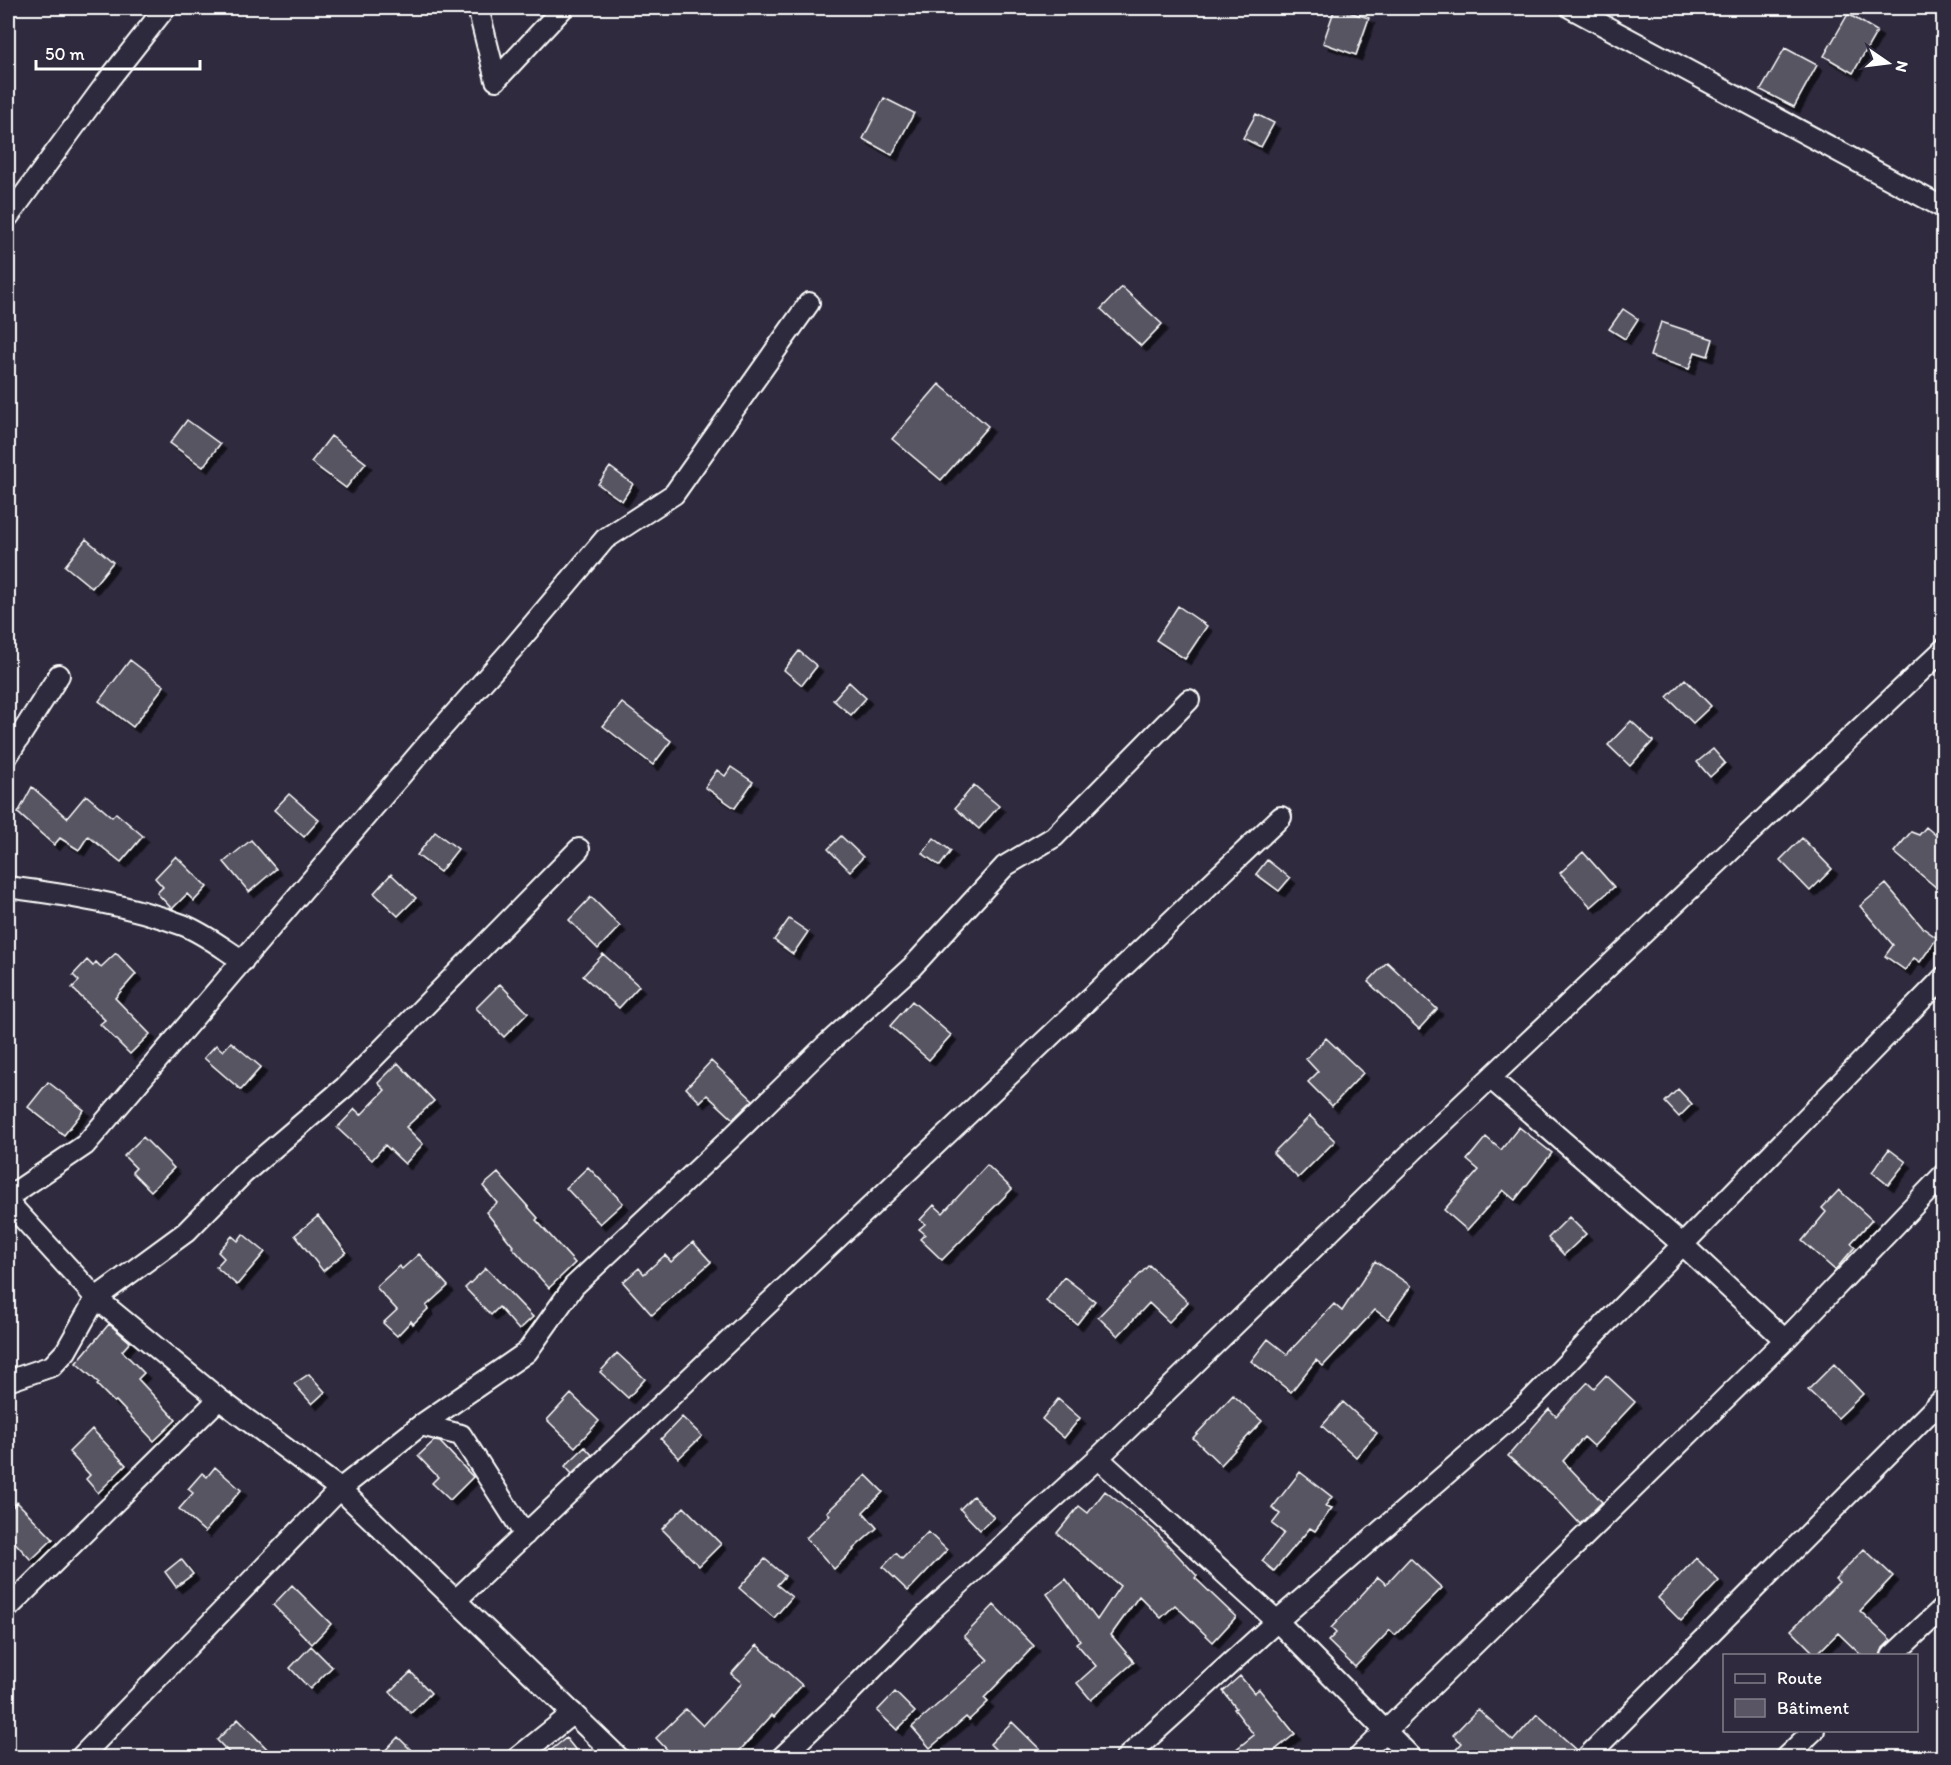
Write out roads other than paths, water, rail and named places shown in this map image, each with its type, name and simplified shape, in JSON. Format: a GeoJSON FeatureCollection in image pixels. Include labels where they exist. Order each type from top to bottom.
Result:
{"type":"FeatureCollection","features":[{"type":"Feature","properties":{"kind":"street"},"geometry":{"type":"LineString","coordinates":[[8,217],[110,78],[165,8]]}},
{"type":"Feature","properties":{"kind":"street"},"geometry":{"type":"LineString","coordinates":[[478,8],[496,80],[563,8]]}},
{"type":"Feature","properties":{"kind":"street"},"geometry":{"type":"LineString","coordinates":[[1571,8],[1944,208]]}},
{"type":"Feature","properties":{"kind":"street"},"geometry":{"type":"LineString","coordinates":[[619,1758],[340,1489],[219,1399],[96,1298],[8,1200],[85,1145],[605,539],[674,494],[809,303]]}},
{"type":"Feature","properties":{"kind":"street"},"geometry":{"type":"LineString","coordinates":[[781,1758],[927,1614],[1098,1458],[1490,1078],[1944,649]]}},
{"type":"Feature","properties":{"kind":"street"},"geometry":{"type":"LineString","coordinates":[[8,755],[59,675]]}},
{"type":"Feature","properties":{"kind":"street"},"geometry":{"type":"LineString","coordinates":[[80,1758],[340,1489],[421,1425],[527,1352],[574,1286],[730,1140],[825,1046],[912,967],[1005,866],[1054,837],[1189,700]]}},
{"type":"Feature","properties":{"kind":"street"},"geometry":{"type":"LineString","coordinates":[[456,1600],[1281,817]]}},
{"type":"Feature","properties":{"kind":"street"},"geometry":{"type":"LineString","coordinates":[[8,1381],[52,1366],[66,1351],[96,1298],[186,1232],[243,1174],[345,1087],[579,849]]}},
{"type":"Feature","properties":{"kind":"street"},"geometry":{"type":"LineString","coordinates":[[8,886],[75,897],[154,916],[185,926],[243,961]]}},
{"type":"Feature","properties":{"kind":"street"},"geometry":{"type":"LineString","coordinates":[[1126,1758],[1277,1621],[1528,1403],[1944,977]]}},
{"type":"Feature","properties":{"kind":"street"},"geometry":{"type":"LineString","coordinates":[[1490,1078],[1683,1245],[1785,1341]]}},
{"type":"Feature","properties":{"kind":"street"},"geometry":{"type":"LineString","coordinates":[[1358,1758],[1785,1341],[1944,1174]]}},
{"type":"Feature","properties":{"kind":"street"},"geometry":{"type":"LineString","coordinates":[[1586,1758],[1944,1398]]}},
{"type":"Feature","properties":{"kind":"street"},"geometry":{"type":"LineString","coordinates":[[8,1608],[219,1399]]}},
{"type":"Feature","properties":{"kind":"street"},"geometry":{"type":"LineString","coordinates":[[421,1425],[461,1435],[525,1535]]}},
{"type":"Feature","properties":{"kind":"street"},"geometry":{"type":"LineString","coordinates":[[1098,1458],[1277,1621],[1412,1758]]}},
{"type":"Feature","properties":{"kind":"street"},"geometry":{"type":"LineString","coordinates":[[1894,1654],[1944,1606]]}},
{"type":"Feature","properties":{"kind":"street"},"geometry":{"type":"LineString","coordinates":[[517,1758],[573,1713]]}},
{"type":"Feature","properties":{"kind":"street"},"geometry":{"type":"LineString","coordinates":[[1785,1758],[1813,1732]]}}]}
